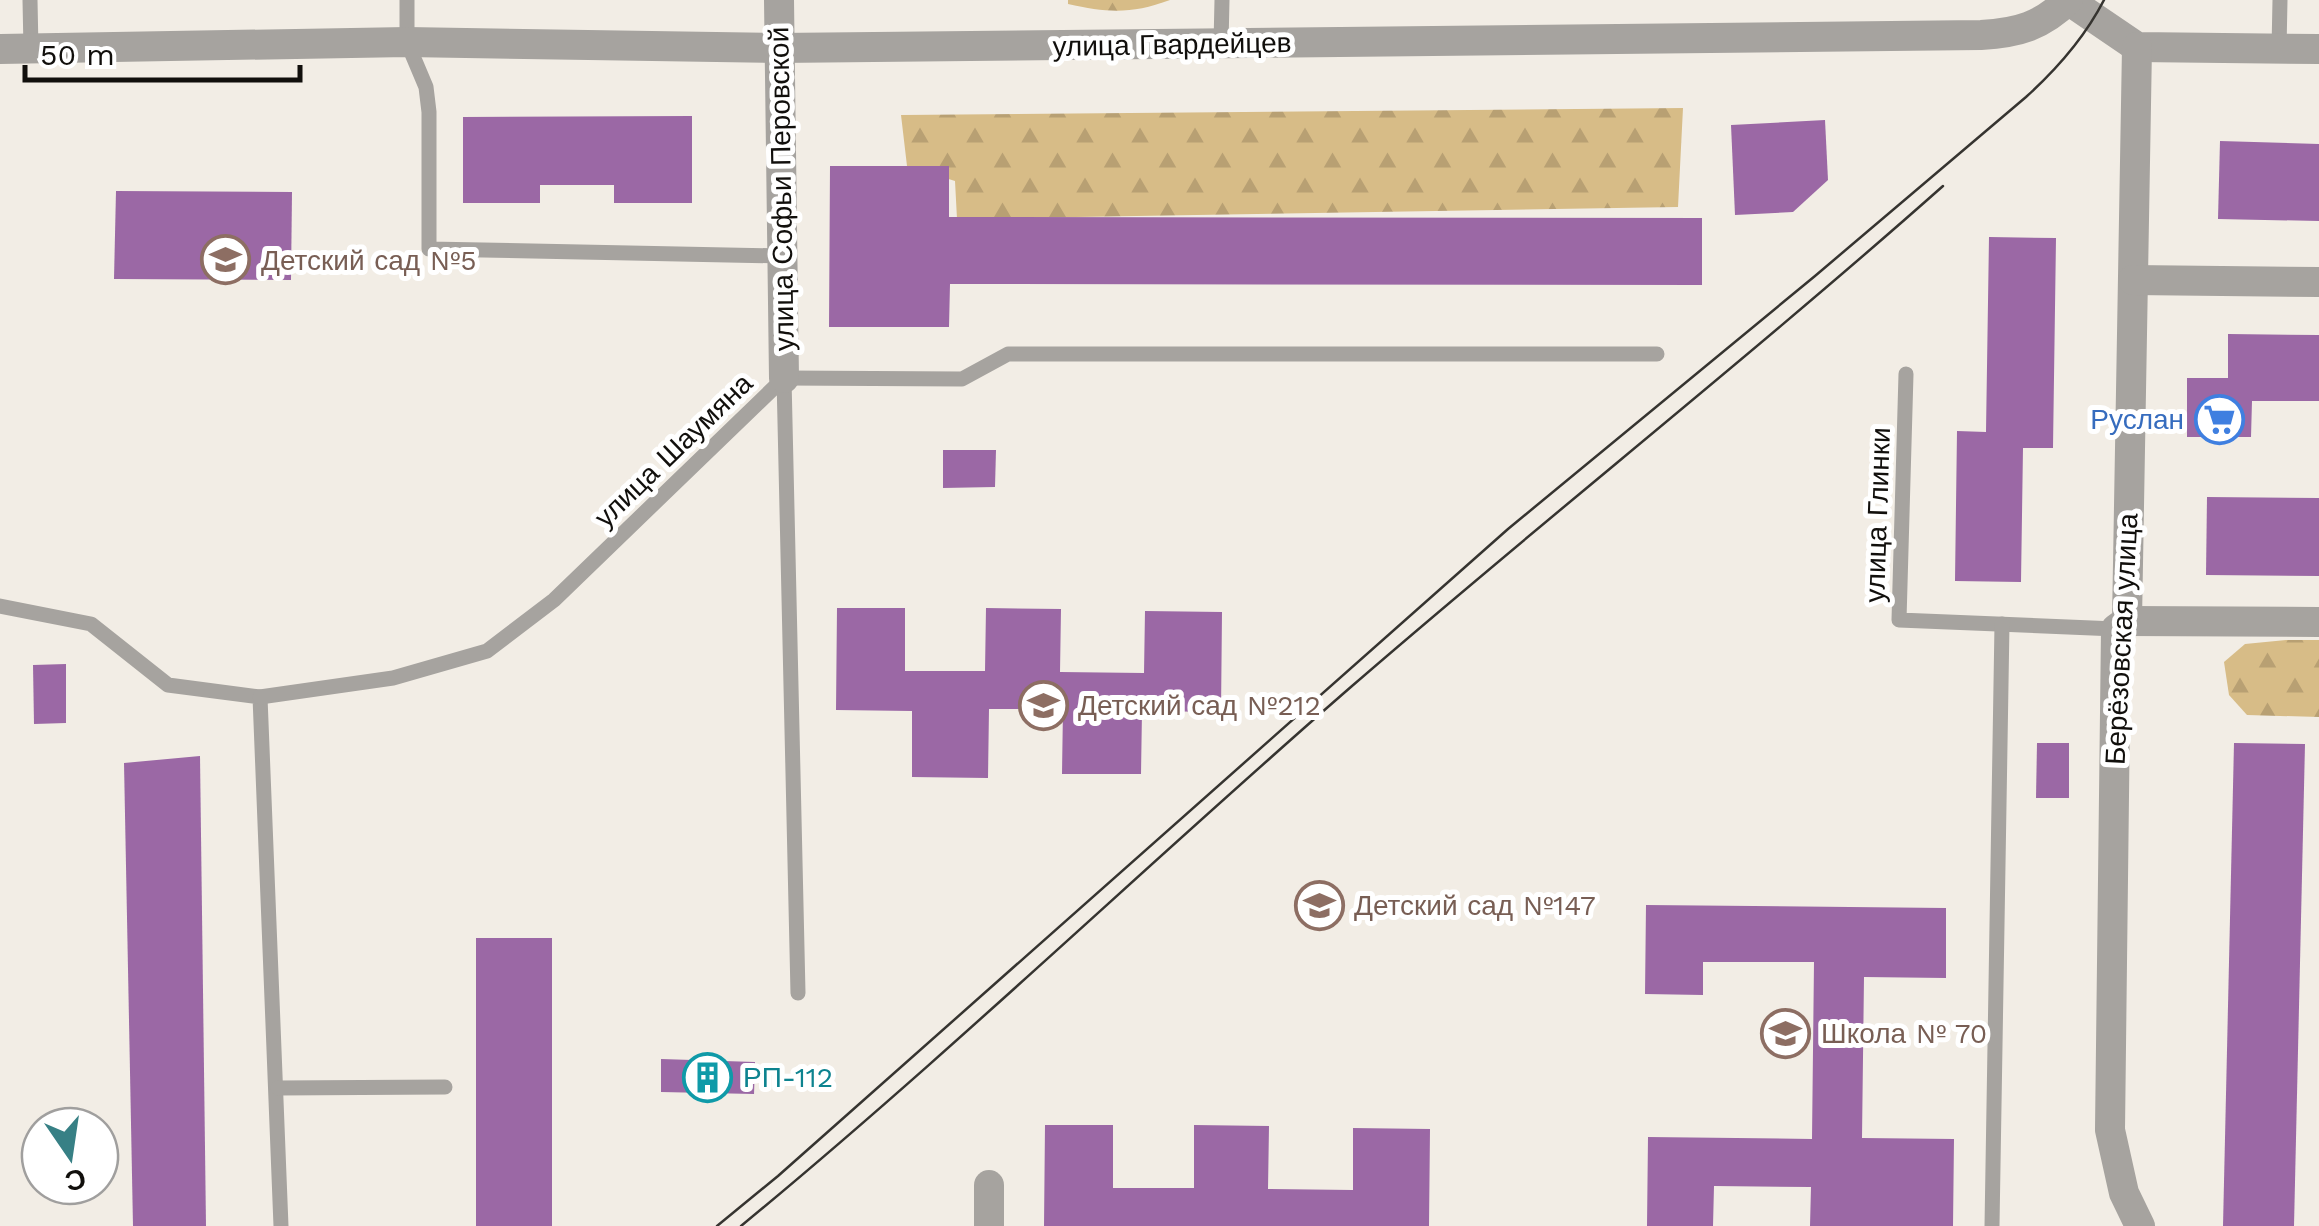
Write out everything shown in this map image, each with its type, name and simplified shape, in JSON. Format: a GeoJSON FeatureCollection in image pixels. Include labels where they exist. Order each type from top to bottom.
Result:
{"type":"FeatureCollection","features":[{"type":"Feature","properties":{"kind":"street","name":"улица Софьи Перовской"},"geometry":{"type":"LineString","coordinates":[[779,0],[784,378]]}},
{"type":"Feature","properties":{"kind":"street","name":"улица Гвардейцев"},"geometry":{"type":"LineString","coordinates":[[0,48],[407,42],[778,48],[1981,35],[2014,33],[2046,20],[2068,0],[2137,47]]}},
{"type":"Feature","properties":{"kind":"street"},"geometry":{"type":"LineString","coordinates":[[2137,47],[2319,49]]}},
{"type":"Feature","properties":{"kind":"street","name":"Берёзовская улица"},"geometry":{"type":"LineString","coordinates":[[2137,47],[2110,1130],[2124,1193],[2140,1226]]}},
{"type":"Feature","properties":{"kind":"street"},"geometry":{"type":"LineString","coordinates":[[2133,280],[2319,282]]}},
{"type":"Feature","properties":{"kind":"street"},"geometry":{"type":"LineString","coordinates":[[2121,625],[2319,622]]}},
{"type":"Feature","properties":{"kind":"street"},"geometry":{"type":"LineString","coordinates":[[989,1186],[989,1226]]}},
{"type":"Feature","properties":{"kind":"lane"},"geometry":{"type":"LineString","coordinates":[[30,0],[31,49]]}},
{"type":"Feature","properties":{"kind":"lane"},"geometry":{"type":"LineString","coordinates":[[407,0],[407,42],[428,100],[429,249],[782,256]]}},
{"type":"Feature","properties":{"kind":"lane"},"geometry":{"type":"LineString","coordinates":[[1221,44],[1222,0]]}},
{"type":"Feature","properties":{"kind":"lane"},"geometry":{"type":"LineString","coordinates":[[2279,49],[2280,0]]}},
{"type":"Feature","properties":{"kind":"lane"},"geometry":{"type":"LineString","coordinates":[[784,378],[962,379],[1008,354],[1658,354]]}},
{"type":"Feature","properties":{"kind":"lane","name":"улица Глинки"},"geometry":{"type":"LineString","coordinates":[[1906,374],[1899,620],[2121,625]]}},
{"type":"Feature","properties":{"kind":"lane","name":"улица Шаумяна"},"geometry":{"type":"LineString","coordinates":[[0,606],[91,624],[168,685],[260,697],[393,678],[487,651],[554,600],[784,378]]}},
{"type":"Feature","properties":{"kind":"lane","name":"улица Шаумяна"},"geometry":{"type":"LineString","coordinates":[[784,378],[798,993]]}},
{"type":"Feature","properties":{"kind":"lane"},"geometry":{"type":"LineString","coordinates":[[1992,1226],[2002,624]]}},
{"type":"Feature","properties":{"kind":"lane"},"geometry":{"type":"LineString","coordinates":[[260,697],[281,1226]]}},
{"type":"Feature","properties":{"kind":"lane"},"geometry":{"type":"LineString","coordinates":[[278,1088],[445,1088]]}},
{"type":"Feature","properties":{"kind":"green space"},"geometry":{"type":"Polygon","coordinates":[[[1068,0],[1170,0],[1120,11],[1082,7],[1068,4],[1068,0]]]}},
{"type":"Feature","properties":{"kind":"green space"},"geometry":{"type":"Polygon","coordinates":[[[1683,108],[1678,207],[957,219],[955,181],[907,166],[901,115],[1683,108]]]}},
{"type":"Feature","properties":{"kind":"green space"},"geometry":{"type":"Polygon","coordinates":[[[2319,640],[2319,717],[2247,715],[2229,695],[2224,662],[2245,644],[2319,640]]]}},
{"type":"Feature","properties":{"kind":"building"},"geometry":{"type":"Polygon","coordinates":[[[692,116],[692,203],[614,203],[614,185],[540,185],[540,203],[463,203],[463,117],[692,116]]]}},
{"type":"Feature","properties":{"kind":"building"},"geometry":{"type":"Polygon","coordinates":[[[1825,120],[1828,180],[1793,212],[1735,215],[1731,125],[1825,120]]]}},
{"type":"Feature","properties":{"kind":"building"},"geometry":{"type":"Polygon","coordinates":[[[2220,141],[2319,144],[2319,221],[2218,219],[2220,141]]]}},
{"type":"Feature","properties":{"kind":"building"},"geometry":{"type":"Polygon","coordinates":[[[830,166],[949,166],[949,217],[1702,218],[1702,285],[950,284],[949,327],[829,327],[830,166]]]}},
{"type":"Feature","properties":{"kind":"building"},"geometry":{"type":"Polygon","coordinates":[[[116,191],[292,192],[291,280],[114,279],[116,191]]]}},
{"type":"Feature","properties":{"kind":"building"},"geometry":{"type":"Polygon","coordinates":[[[1989,237],[2056,238],[2053,448],[2023,448],[2021,582],[1955,581],[1957,431],[1986,432],[1989,237]]]}},
{"type":"Feature","properties":{"kind":"building"},"geometry":{"type":"Polygon","coordinates":[[[2228,334],[2319,335],[2319,401],[2252,401],[2251,437],[2187,437],[2187,378],[2228,378],[2228,334]]]}},
{"type":"Feature","properties":{"kind":"building"},"geometry":{"type":"Polygon","coordinates":[[[943,450],[996,450],[995,487],[943,488],[943,450]]]}},
{"type":"Feature","properties":{"kind":"building"},"geometry":{"type":"Polygon","coordinates":[[[2207,497],[2319,498],[2319,576],[2206,575],[2207,497]]]}},
{"type":"Feature","properties":{"kind":"building"},"geometry":{"type":"Polygon","coordinates":[[[837,608],[905,608],[905,671],[985,671],[986,608],[1061,609],[1060,672],[1144,673],[1145,611],[1222,612],[1221,712],[1142,711],[1141,774],[1062,774],[1063,709],[989,709],[988,778],[912,777],[912,711],[836,710],[837,608]]]}},
{"type":"Feature","properties":{"kind":"building"},"geometry":{"type":"Polygon","coordinates":[[[66,664],[66,723],[34,724],[33,665],[66,664]]]}},
{"type":"Feature","properties":{"kind":"building"},"geometry":{"type":"Polygon","coordinates":[[[2037,743],[2069,743],[2069,798],[2036,798],[2037,743]]]}},
{"type":"Feature","properties":{"kind":"building"},"geometry":{"type":"Polygon","coordinates":[[[2234,743],[2305,744],[2294,1226],[2223,1226],[2234,743]]]}},
{"type":"Feature","properties":{"kind":"building"},"geometry":{"type":"Polygon","coordinates":[[[200,756],[206,1226],[133,1226],[124,763],[200,756]]]}},
{"type":"Feature","properties":{"kind":"building"},"geometry":{"type":"Polygon","coordinates":[[[1646,905],[1946,908],[1946,978],[1864,977],[1862,1138],[1954,1139],[1953,1226],[1810,1226],[1811,1187],[1714,1186],[1713,1226],[1647,1226],[1648,1137],[1812,1139],[1814,962],[1703,962],[1703,995],[1645,994],[1646,905]]]}},
{"type":"Feature","properties":{"kind":"building"},"geometry":{"type":"Polygon","coordinates":[[[476,938],[552,938],[552,1226],[476,1226],[476,938]]]}},
{"type":"Feature","properties":{"kind":"building","name":"РП-112"},"geometry":{"type":"Polygon","coordinates":[[[661,1059],[755,1062],[754,1094],[661,1092],[661,1059]]]}},
{"type":"Feature","properties":{"kind":"building"},"geometry":{"type":"Polygon","coordinates":[[[1045,1125],[1113,1125],[1113,1188],[1194,1188],[1194,1125],[1269,1126],[1268,1189],[1353,1190],[1353,1128],[1430,1129],[1429,1226],[1044,1226],[1045,1125]]]}},
{"type":"Feature","properties":{"kind":"tram line"},"geometry":{"type":"LineString","coordinates":[[717,1226],[1508,529],[2026,97],[2070,52],[2104,0]]}},
{"type":"Feature","properties":{"kind":"tram line"},"geometry":{"type":"LineString","coordinates":[[741,1226],[896,1094],[1352,686],[1943,186]]}},
{"type":"Feature","properties":{"kind":"place","name":"Детский сад №5"},"geometry":{"type":"Point","coordinates":[226,260]}},
{"type":"Feature","properties":{"kind":"place","name":"Руслан"},"geometry":{"type":"Point","coordinates":[2219,419]}},
{"type":"Feature","properties":{"kind":"place","name":"Детский сад №212"},"geometry":{"type":"Point","coordinates":[1043,705]}},
{"type":"Feature","properties":{"kind":"place","name":"Детский сад №147"},"geometry":{"type":"Point","coordinates":[1319,905]}},
{"type":"Feature","properties":{"kind":"place","name":"Школа № 70"},"geometry":{"type":"Point","coordinates":[1786,1033]}},
{"type":"Feature","properties":{"kind":"place","name":"РП-112"},"geometry":{"type":"Point","coordinates":[708,1077]}}]}
